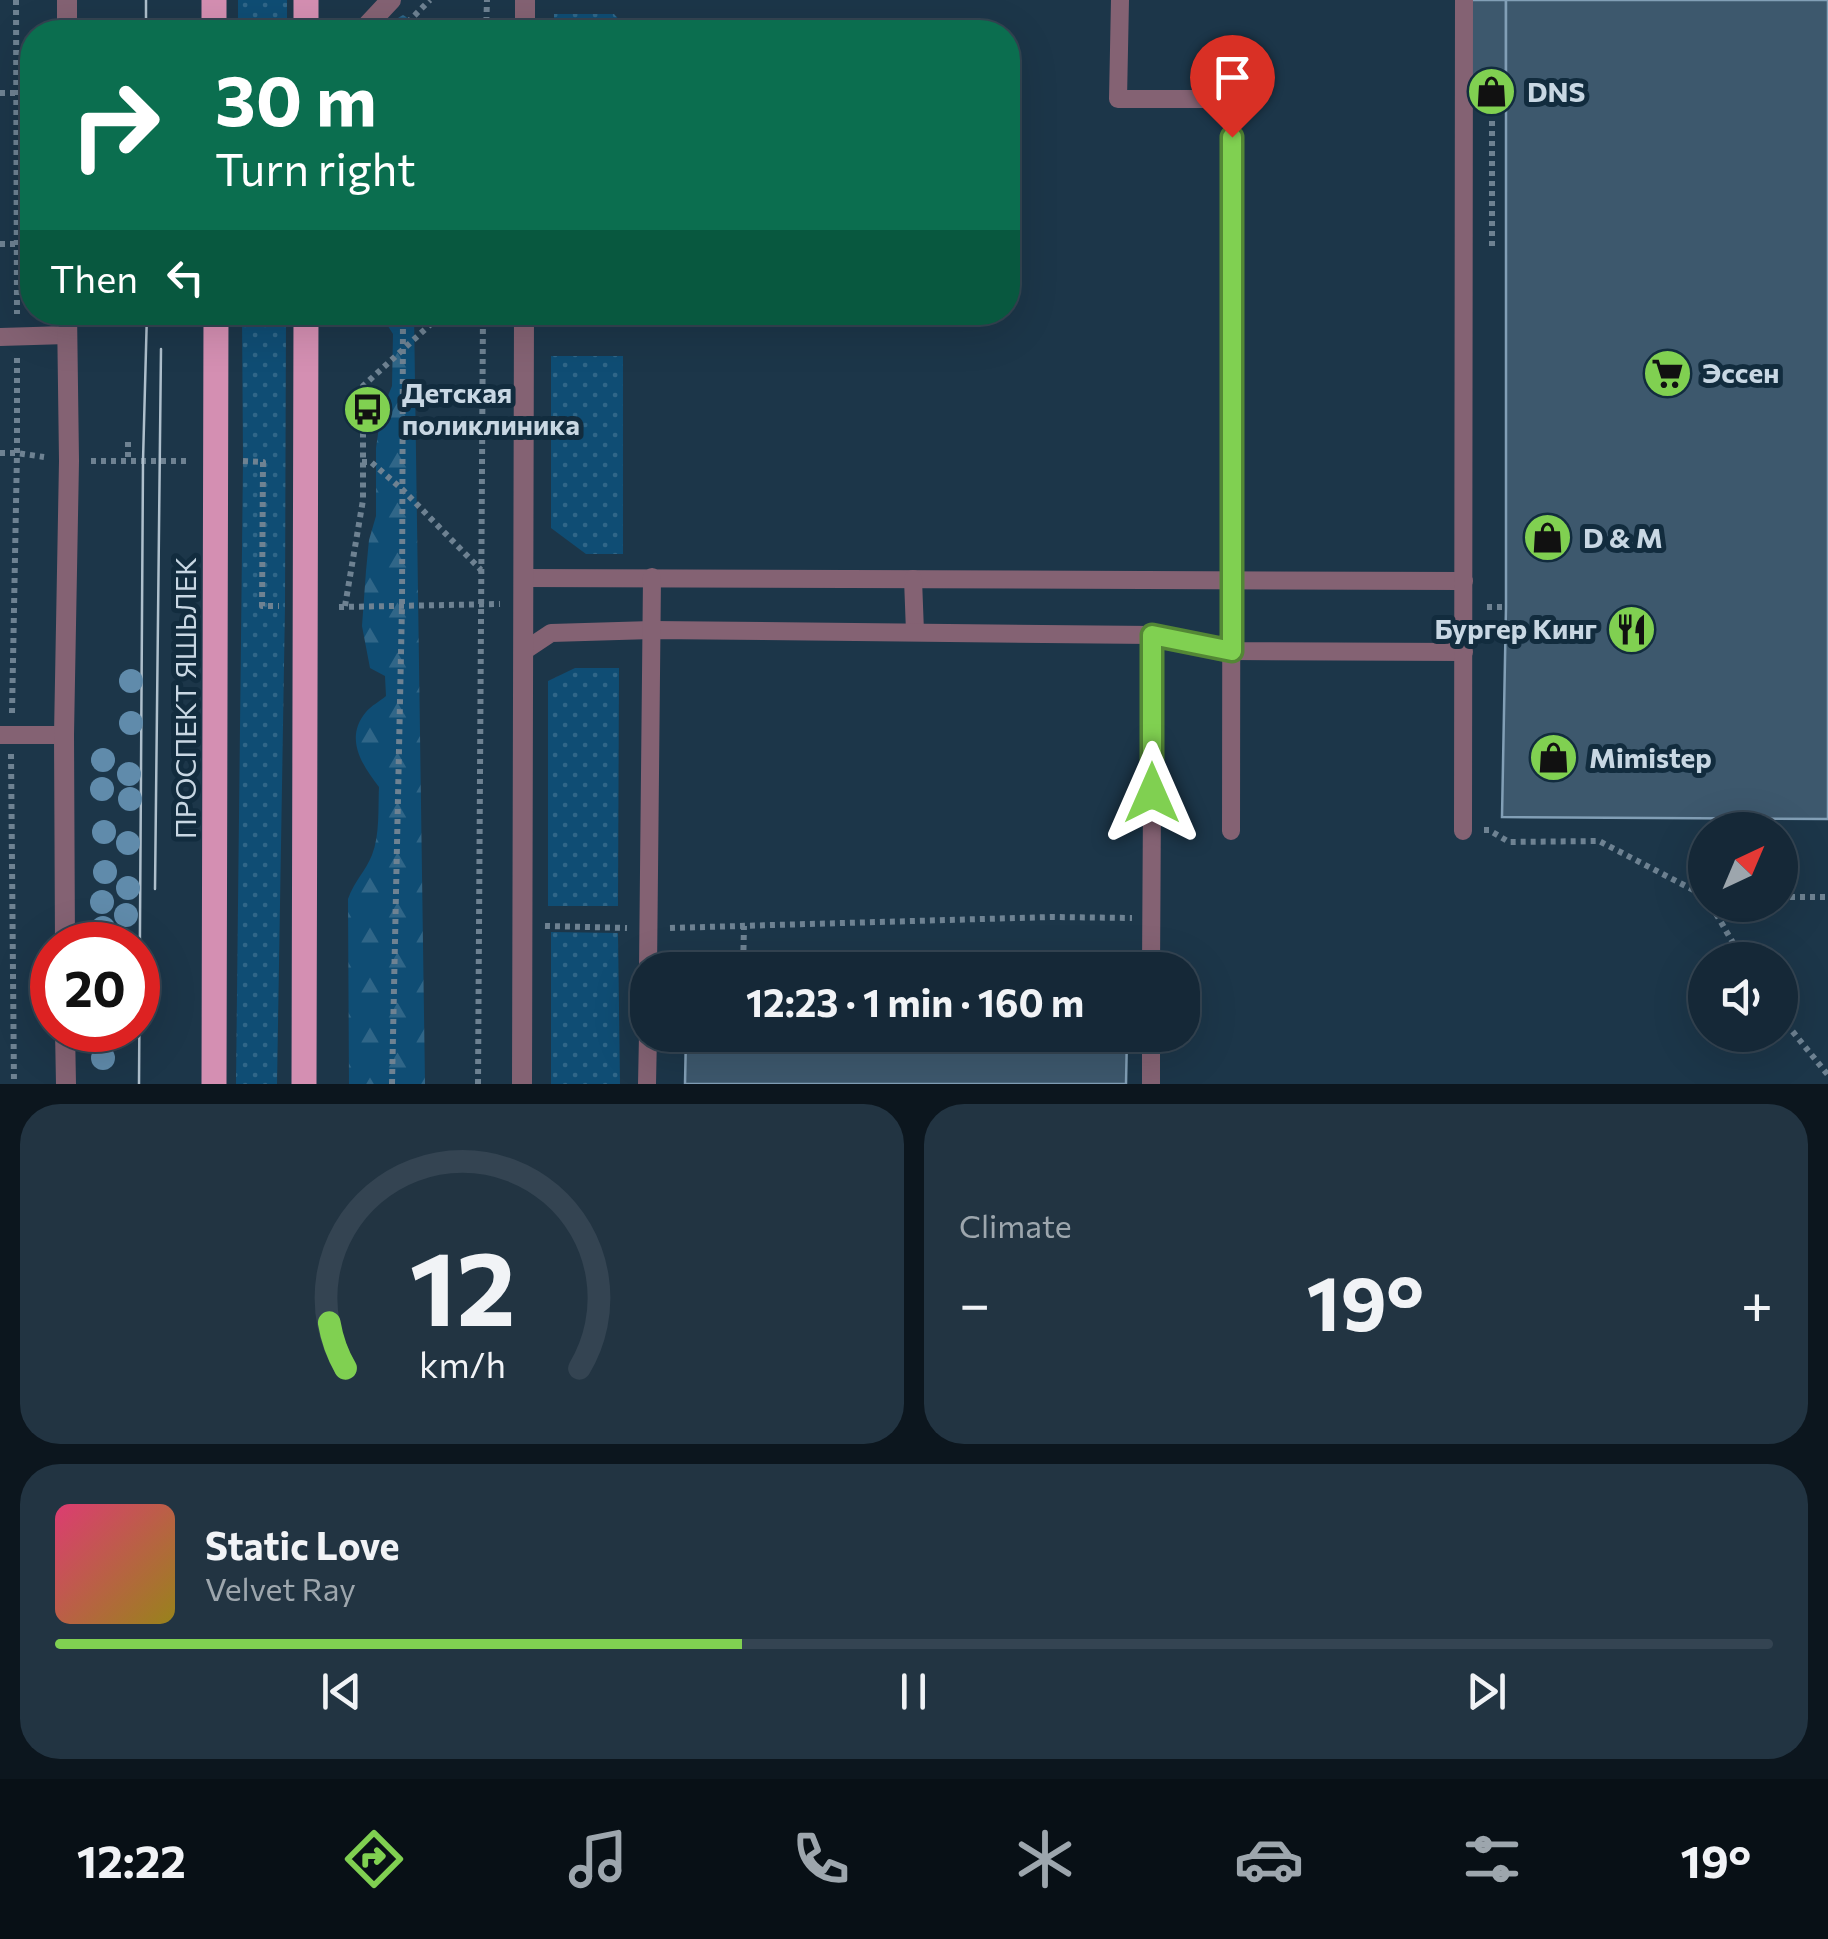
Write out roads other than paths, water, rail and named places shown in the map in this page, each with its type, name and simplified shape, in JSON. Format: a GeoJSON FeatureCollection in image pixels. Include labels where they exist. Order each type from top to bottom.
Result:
{"type":"FeatureCollection","features":[{"type":"Feature","properties":{"kind":"main road","name":"ПРОСПЕКТ ЯШЬЛЕК"},"geometry":{"type":"LineString","coordinates":[[214,1084],[216,325]]}},
{"type":"Feature","properties":{"kind":"main road"},"geometry":{"type":"LineString","coordinates":[[304,1084],[306,325]]}},
{"type":"Feature","properties":{"kind":"street"},"geometry":{"type":"LineString","coordinates":[[373,20],[392,0]]}},
{"type":"Feature","properties":{"kind":"street"},"geometry":{"type":"LineString","coordinates":[[65,922],[67,325]]}},
{"type":"Feature","properties":{"kind":"street"},"geometry":{"type":"LineString","coordinates":[[522,1084],[524,325]]}},
{"type":"Feature","properties":{"kind":"street"},"geometry":{"type":"LineString","coordinates":[[66,1052],[66,1084]]}},
{"type":"Feature","properties":{"kind":"lane"},"geometry":{"type":"LineString","coordinates":[[1120,0],[1118,99],[1232,100],[1231,831]]}},
{"type":"Feature","properties":{"kind":"lane"},"geometry":{"type":"LineString","coordinates":[[1463,832],[1464,0]]}},
{"type":"Feature","properties":{"kind":"lane"},"geometry":{"type":"LineString","coordinates":[[0,336],[67,335]]}},
{"type":"Feature","properties":{"kind":"lane"},"geometry":{"type":"LineString","coordinates":[[648,952],[652,577]]}},
{"type":"Feature","properties":{"kind":"lane"},"geometry":{"type":"LineString","coordinates":[[524,578],[1464,581]]}},
{"type":"Feature","properties":{"kind":"lane"},"geometry":{"type":"LineString","coordinates":[[913,580],[914,632]]}},
{"type":"Feature","properties":{"kind":"lane"},"geometry":{"type":"LineString","coordinates":[[524,651],[551,632],[652,630],[1152,635],[1232,651],[1464,652]]}},
{"type":"Feature","properties":{"kind":"lane"},"geometry":{"type":"LineString","coordinates":[[1151,952],[1152,635]]}},
{"type":"Feature","properties":{"kind":"lane"},"geometry":{"type":"LineString","coordinates":[[8,735],[64,735]]}},
{"type":"Feature","properties":{"kind":"lane"},"geometry":{"type":"LineString","coordinates":[[647,1084],[648,1052]]}},
{"type":"Feature","properties":{"kind":"lane"},"geometry":{"type":"LineString","coordinates":[[1150,1084],[1151,1052]]}},
{"type":"Feature","properties":{"kind":"tram line"},"geometry":{"type":"LineString","coordinates":[[146,0],[146,20]]}},
{"type":"Feature","properties":{"kind":"tram line"},"geometry":{"type":"LineString","coordinates":[[139,1084],[147,325]]}},
{"type":"Feature","properties":{"kind":"tram line"},"geometry":{"type":"LineString","coordinates":[[155,889],[161,349]]}},
{"type":"Feature","properties":{"kind":"place","name":"DNS"},"geometry":{"type":"Point","coordinates":[1492,92]}},
{"type":"Feature","properties":{"kind":"place","name":"Эссен"},"geometry":{"type":"Point","coordinates":[1667,373]}},
{"type":"Feature","properties":{"kind":"place","name":"Детская поликлиника"},"geometry":{"type":"Point","coordinates":[367,409]}},
{"type":"Feature","properties":{"kind":"place","name":"D & M"},"geometry":{"type":"Point","coordinates":[1548,538]}},
{"type":"Feature","properties":{"kind":"place","name":"Бургер Кинг"},"geometry":{"type":"Point","coordinates":[1632,629]}},
{"type":"Feature","properties":{"kind":"place","name":"Mimistep"},"geometry":{"type":"Point","coordinates":[1554,758]}}]}
